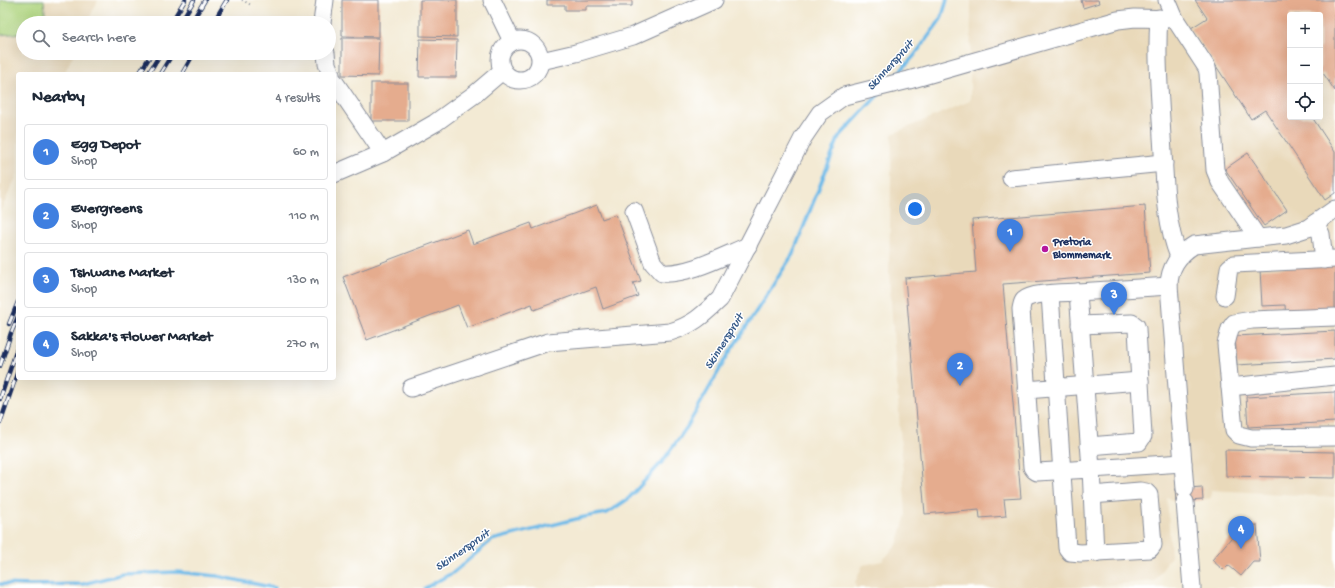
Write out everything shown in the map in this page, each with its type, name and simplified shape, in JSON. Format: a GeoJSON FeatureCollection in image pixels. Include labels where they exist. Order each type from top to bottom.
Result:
{"type":"FeatureCollection","features":[{"type":"Feature","properties":{"kind":"street"},"geometry":{"type":"LineString","coordinates":[[323,16],[325,0]]}},
{"type":"Feature","properties":{"kind":"street"},"geometry":{"type":"LineString","coordinates":[[492,0],[512,41]]}},
{"type":"Feature","properties":{"kind":"street"},"geometry":{"type":"LineString","coordinates":[[541,61],[576,53],[633,36],[714,0]]}},
{"type":"Feature","properties":{"kind":"street"},"geometry":{"type":"LineString","coordinates":[[1167,0],[1167,19],[1158,64],[1169,226],[1179,257]]}},
{"type":"Feature","properties":{"kind":"street"},"geometry":{"type":"LineString","coordinates":[[411,388],[548,342],[670,332],[684,327],[701,317],[720,299],[803,138],[820,113],[844,96],[909,80],[1118,20],[1135,18],[1167,19],[1207,68],[1215,170],[1220,182],[1254,239],[1252,263]]}},
{"type":"Feature","properties":{"kind":"street"},"geometry":{"type":"LineString","coordinates":[[522,39],[532,43],[539,51],[541,61],[538,71],[530,78],[520,81],[510,78],[502,71],[499,60],[503,49],[512,41],[522,39]]}},
{"type":"Feature","properties":{"kind":"street"},"geometry":{"type":"LineString","coordinates":[[327,60],[330,72]]}},
{"type":"Feature","properties":{"kind":"street"},"geometry":{"type":"LineString","coordinates":[[336,173],[383,154],[449,114],[502,71]]}},
{"type":"Feature","properties":{"kind":"street"},"geometry":{"type":"LineString","coordinates":[[336,84],[383,154]]}},
{"type":"Feature","properties":{"kind":"street"},"geometry":{"type":"LineString","coordinates":[[1011,178],[1164,163]]}},
{"type":"Feature","properties":{"kind":"street"},"geometry":{"type":"LineString","coordinates":[[1192,588],[1169,277],[1179,257],[1187,249],[1194,245],[1286,236],[1308,228],[1335,208]]}},
{"type":"Feature","properties":{"kind":"street"},"geometry":{"type":"LineString","coordinates":[[634,211],[653,263],[662,273],[673,274],[690,270],[748,246]]}},
{"type":"Feature","properties":{"kind":"street"},"geometry":{"type":"LineString","coordinates":[[1225,296],[1229,268],[1234,264],[1329,259],[1321,234],[1315,223]]}},
{"type":"Feature","properties":{"kind":"street"},"geometry":{"type":"LineString","coordinates":[[1169,286],[1033,295],[1025,298],[1021,309],[1032,467],[1037,472],[1183,463]]}},
{"type":"Feature","properties":{"kind":"street"},"geometry":{"type":"LineString","coordinates":[[1078,292],[1091,469],[1095,553]]}},
{"type":"Feature","properties":{"kind":"street"},"geometry":{"type":"LineString","coordinates":[[1050,294],[1067,548],[1070,552],[1081,553],[1150,549],[1153,545],[1149,495],[1146,492],[1140,491],[1092,495]]}},
{"type":"Feature","properties":{"kind":"street"},"geometry":{"type":"LineString","coordinates":[[1335,316],[1252,320],[1234,323],[1230,329],[1226,344],[1234,430],[1239,435],[1251,438],[1335,437]]}},
{"type":"Feature","properties":{"kind":"street"},"geometry":{"type":"LineString","coordinates":[[1080,325],[1132,323],[1136,326],[1142,439],[1139,442],[1089,446]]}},
{"type":"Feature","properties":{"kind":"street"},"geometry":{"type":"LineString","coordinates":[[1230,387],[1335,376]]}},
{"type":"Feature","properties":{"kind":"street"},"geometry":{"type":"LineString","coordinates":[[1026,390],[1140,381]]}},
{"type":"Feature","properties":{"kind":"path"},"geometry":{"type":"LineString","coordinates":[[242,0],[251,5]]}},
{"type":"Feature","properties":{"kind":"shaded area"},"geometry":{"type":"Polygon","coordinates":[[[0,0],[98,0],[90,16],[16,16],[16,60],[71,60],[65,72],[16,72],[16,177],[0,212],[0,0]]]}},
{"type":"Feature","properties":{"kind":"shaded area"},"geometry":{"type":"Polygon","coordinates":[[[971,0],[1335,0],[1335,497],[1211,490],[1211,498],[1203,500],[1176,502],[1167,497],[1171,556],[1155,581],[1076,588],[856,588],[855,582],[863,565],[882,561],[897,545],[906,515],[889,272],[892,134],[970,101],[971,0]]]}},
{"type":"Feature","properties":{"kind":"green space"},"geometry":{"type":"Polygon","coordinates":[[[0,0],[44,0],[45,16],[16,16],[16,34],[0,35],[0,0]]]}},
{"type":"Feature","properties":{"kind":"building"},"geometry":{"type":"Polygon","coordinates":[[[342,0],[379,0],[379,37],[342,36],[342,0]]]}},
{"type":"Feature","properties":{"kind":"building"},"geometry":{"type":"Polygon","coordinates":[[[420,0],[457,0],[457,37],[420,36],[420,0]]]}},
{"type":"Feature","properties":{"kind":"building"},"geometry":{"type":"Polygon","coordinates":[[[547,0],[632,0],[632,6],[586,6],[586,10],[565,10],[565,5],[547,5],[547,0]]]}},
{"type":"Feature","properties":{"kind":"building"},"geometry":{"type":"Polygon","coordinates":[[[1081,0],[1098,0],[1099,3],[1083,8],[1081,0]]]}},
{"type":"Feature","properties":{"kind":"building"},"geometry":{"type":"Polygon","coordinates":[[[1195,0],[1335,0],[1335,91],[1323,73],[1323,12],[1287,12],[1287,120],[1314,120],[1335,152],[1335,193],[1325,200],[1265,110],[1251,119],[1191,28],[1207,18],[1195,0]]]}},
{"type":"Feature","properties":{"kind":"building"},"geometry":{"type":"Polygon","coordinates":[[[342,38],[379,38],[378,76],[342,75],[342,38]]]}},
{"type":"Feature","properties":{"kind":"building"},"geometry":{"type":"Polygon","coordinates":[[[420,39],[457,40],[456,77],[419,77],[420,39]]]}},
{"type":"Feature","properties":{"kind":"building"},"geometry":{"type":"Polygon","coordinates":[[[371,83],[408,83],[408,121],[371,121],[371,83]]]}},
{"type":"Feature","properties":{"kind":"building"},"geometry":{"type":"Polygon","coordinates":[[[1248,153],[1287,210],[1264,226],[1225,169],[1248,153]]]}},
{"type":"Feature","properties":{"kind":"building"},"geometry":{"type":"Polygon","coordinates":[[[597,205],[602,219],[616,214],[641,281],[633,283],[638,296],[603,309],[596,287],[534,310],[532,304],[467,328],[458,305],[367,340],[343,277],[468,230],[473,244],[531,223],[533,229],[597,205]]]}},
{"type":"Feature","properties":{"kind":"building"},"geometry":{"type":"Polygon","coordinates":[[[1145,206],[1150,273],[1003,284],[1021,498],[1004,499],[1006,516],[980,518],[979,509],[925,514],[905,278],[976,272],[972,220],[1145,206]]]}},
{"type":"Feature","properties":{"kind":"building"},"geometry":{"type":"Polygon","coordinates":[[[1335,264],[1335,316],[1286,318],[1285,305],[1262,306],[1260,269],[1335,264]]]}},
{"type":"Feature","properties":{"kind":"building"},"geometry":{"type":"Polygon","coordinates":[[[1335,331],[1335,359],[1237,365],[1235,336],[1335,331]]]}},
{"type":"Feature","properties":{"kind":"building"},"geometry":{"type":"Polygon","coordinates":[[[1335,392],[1335,422],[1248,427],[1246,397],[1335,392]]]}},
{"type":"Feature","properties":{"kind":"building"},"geometry":{"type":"Polygon","coordinates":[[[1225,450],[1335,452],[1335,478],[1226,476],[1225,450]]]}},
{"type":"Feature","properties":{"kind":"building"},"geometry":{"type":"Polygon","coordinates":[[[1202,487],[1203,500],[1176,502],[1175,489],[1202,487]]]}},
{"type":"Feature","properties":{"kind":"building"},"geometry":{"type":"Polygon","coordinates":[[[1257,525],[1260,562],[1253,562],[1241,576],[1228,565],[1223,570],[1212,560],[1232,537],[1241,537],[1241,526],[1257,525]]]}},
{"type":"Feature","properties":{"kind":"waterway","name":"Skinnerspruit"},"geometry":{"type":"LineString","coordinates":[[895,77],[914,56],[941,19],[947,0]]}},
{"type":"Feature","properties":{"kind":"waterway","name":"Skinnerspruit"},"geometry":{"type":"LineString","coordinates":[[425,588],[454,572],[492,540],[584,517],[607,513],[628,499],[662,462],[687,427],[728,355],[793,254],[839,137],[879,94]]}},
{"type":"Feature","properties":{"kind":"waterway","name":"Skinnerspruit"},"geometry":{"type":"LineString","coordinates":[[0,584],[83,584],[123,574],[177,572],[217,576],[275,588]]}},
{"type":"Feature","properties":{"kind":"railway"},"geometry":{"type":"LineString","coordinates":[[175,16],[185,0]]}},
{"type":"Feature","properties":{"kind":"railway"},"geometry":{"type":"LineString","coordinates":[[184,16],[194,0]]}},
{"type":"Feature","properties":{"kind":"railway"},"geometry":{"type":"LineString","coordinates":[[195,16],[205,0]]}},
{"type":"Feature","properties":{"kind":"railway"},"geometry":{"type":"LineString","coordinates":[[217,16],[227,0]]}},
{"type":"Feature","properties":{"kind":"railway"},"geometry":{"type":"LineString","coordinates":[[140,72],[148,60]]}},
{"type":"Feature","properties":{"kind":"railway"},"geometry":{"type":"LineString","coordinates":[[149,72],[157,60]]}},
{"type":"Feature","properties":{"kind":"railway"},"geometry":{"type":"LineString","coordinates":[[161,72],[169,60]]}},
{"type":"Feature","properties":{"kind":"railway"},"geometry":{"type":"LineString","coordinates":[[183,72],[190,60]]}},
{"type":"Feature","properties":{"kind":"railway"},"geometry":{"type":"LineString","coordinates":[[9,324],[16,307]]}},
{"type":"Feature","properties":{"kind":"railway"},"geometry":{"type":"LineString","coordinates":[[0,366],[16,322]]}},
{"type":"Feature","properties":{"kind":"railway"},"geometry":{"type":"LineString","coordinates":[[0,399],[16,352]]}},
{"type":"Feature","properties":{"kind":"railway"},"geometry":{"type":"LineString","coordinates":[[0,423],[16,377]]}},
{"type":"Feature","properties":{"kind":"place","name":"Pretoria Blommemark"},"geometry":{"type":"Point","coordinates":[1045,249]}},
{"type":"Feature","properties":{"kind":"place","name":"Egg Depot"},"geometry":{"type":"Point","coordinates":[1010,252]}},
{"type":"Feature","properties":{"kind":"place","name":"Tshwane Market"},"geometry":{"type":"Point","coordinates":[1114,315]}},
{"type":"Feature","properties":{"kind":"place","name":"Evergreens"},"geometry":{"type":"Point","coordinates":[960,386]}},
{"type":"Feature","properties":{"kind":"place","name":"Sakka's Flower Market"},"geometry":{"type":"Point","coordinates":[1241,549]}}]}
